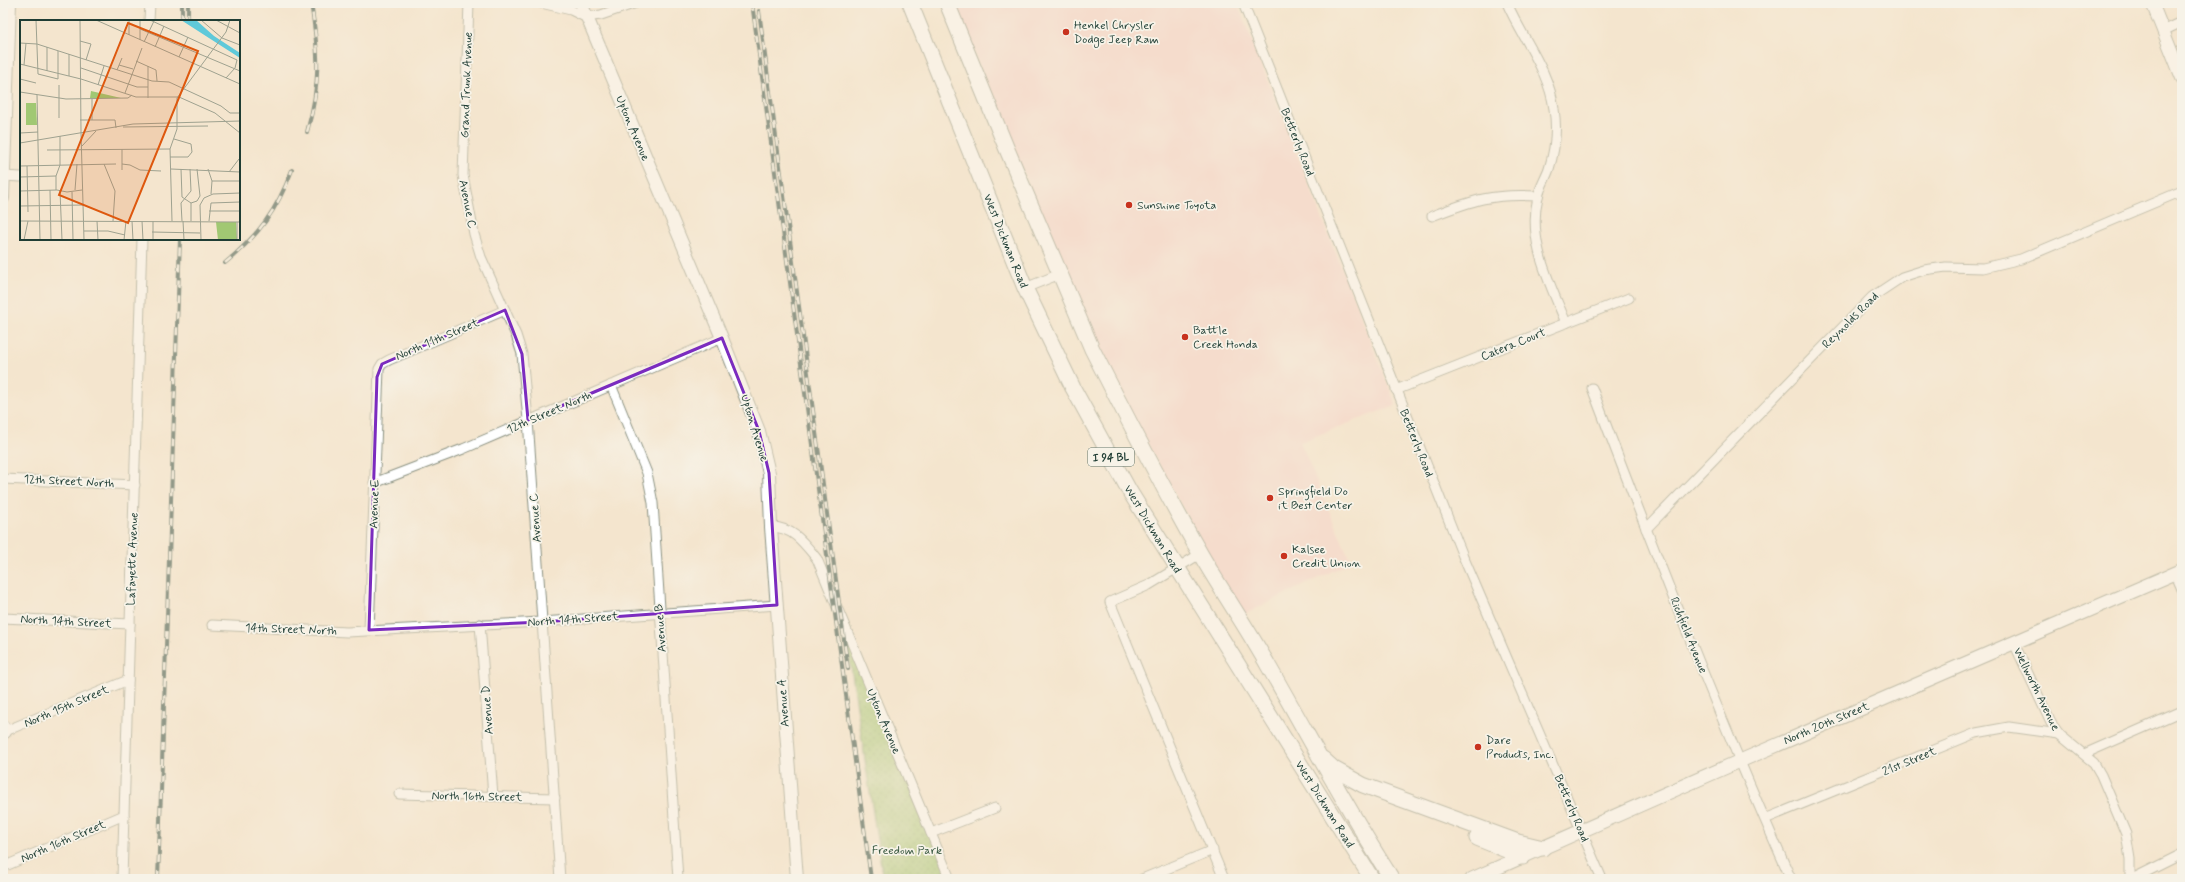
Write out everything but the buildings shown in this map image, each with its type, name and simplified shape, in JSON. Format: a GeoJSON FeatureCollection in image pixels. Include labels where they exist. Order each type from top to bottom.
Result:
{"type":"FeatureCollection","features":[{"type":"Feature","properties":{"kind":"main road","name":"West Dickman Road"},"geometry":{"type":"LineString","coordinates":[[910,3],[1025,288],[1073,388],[1130,492],[1176,568],[1372,879]]}},
{"type":"Feature","properties":{"kind":"main road","name":"West Dickman Road"},"geometry":{"type":"LineString","coordinates":[[947,3],[1092,349],[1150,464],[1200,554],[1268,665],[1333,783],[1392,879]]}},
{"type":"Feature","properties":{"kind":"main road","name":"North 20th Street"},"geometry":{"type":"LineString","coordinates":[[1472,879],[1740,760],[2179,572]]}},
{"type":"Feature","properties":{"kind":"main road"},"geometry":{"type":"LineString","coordinates":[[1317,753],[1334,769],[1363,785],[1518,842],[1543,848]]}},
{"type":"Feature","properties":{"kind":"main road"},"geometry":{"type":"LineString","coordinates":[[1304,771],[1523,857]]}},
{"type":"Feature","properties":{"kind":"street"},"geometry":{"type":"LineString","coordinates":[[3,198],[10,3]]}},
{"type":"Feature","properties":{"kind":"street"},"geometry":{"type":"LineString","coordinates":[[149,20],[150,3]]}},
{"type":"Feature","properties":{"kind":"street","name":"Grand Trunk Avenue"},"geometry":{"type":"LineString","coordinates":[[463,167],[469,3]]}},
{"type":"Feature","properties":{"kind":"street"},"geometry":{"type":"LineString","coordinates":[[541,3],[571,10],[585,16],[601,15],[636,3]]}},
{"type":"Feature","properties":{"kind":"street","name":"Upton Avenue"},"geometry":{"type":"LineString","coordinates":[[581,3],[585,16],[722,338],[759,431],[769,473],[771,527],[782,527],[791,531],[804,542],[817,559],[950,879]]}},
{"type":"Feature","properties":{"kind":"street","name":"Betterly Road"},"geometry":{"type":"LineString","coordinates":[[1243,3],[1463,556],[1602,879]]}},
{"type":"Feature","properties":{"kind":"street"},"geometry":{"type":"LineString","coordinates":[[1507,3],[1542,70],[1554,108],[1554,146],[1550,168],[1538,196],[1535,216],[1538,250],[1566,323]]}},
{"type":"Feature","properties":{"kind":"street"},"geometry":{"type":"LineString","coordinates":[[2152,3],[2182,78]]}},
{"type":"Feature","properties":{"kind":"street"},"geometry":{"type":"LineString","coordinates":[[2163,31],[2182,22]]}},
{"type":"Feature","properties":{"kind":"street","name":"Avenue C"},"geometry":{"type":"LineString","coordinates":[[463,167],[474,234],[481,257],[505,310],[522,354],[528,420],[560,879]]}},
{"type":"Feature","properties":{"kind":"street"},"geometry":{"type":"LineString","coordinates":[[3,176],[20,177]]}},
{"type":"Feature","properties":{"kind":"street","name":"Reynolds Road"},"geometry":{"type":"LineString","coordinates":[[1646,529],[1872,297],[1884,287],[1902,277],[1924,270],[1946,267],[1983,268],[2021,259],[2182,191]]}},
{"type":"Feature","properties":{"kind":"street"},"geometry":{"type":"LineString","coordinates":[[1432,216],[1474,200],[1496,195],[1538,196]]}},
{"type":"Feature","properties":{"kind":"street","name":"Lafayette Avenue"},"geometry":{"type":"LineString","coordinates":[[122,879],[142,240]]}},
{"type":"Feature","properties":{"kind":"street"},"geometry":{"type":"LineString","coordinates":[[1025,288],[1060,274]]}},
{"type":"Feature","properties":{"kind":"street","name":"Catera Court"},"geometry":{"type":"LineString","coordinates":[[1396,390],[1630,298]]}},
{"type":"Feature","properties":{"kind":"street","name":"North 11th Street"},"geometry":{"type":"LineString","coordinates":[[377,377],[382,364],[389,360],[505,310]]}},
{"type":"Feature","properties":{"kind":"street","name":"12th Street North"},"geometry":{"type":"LineString","coordinates":[[374,483],[463,449],[722,338]]}},
{"type":"Feature","properties":{"kind":"street","name":"Avenue E"},"geometry":{"type":"LineString","coordinates":[[369,630],[377,377]]}},
{"type":"Feature","properties":{"kind":"street","name":"Avenue B"},"geometry":{"type":"LineString","coordinates":[[611,385],[648,473],[653,503],[659,612],[678,879]]}},
{"type":"Feature","properties":{"kind":"street","name":"Richfield Avenue"},"geometry":{"type":"LineString","coordinates":[[1592,388],[1646,529],[1740,760],[1791,879]]}},
{"type":"Feature","properties":{"kind":"street","name":"12th Street North"},"geometry":{"type":"LineString","coordinates":[[3,479],[135,484]]}},
{"type":"Feature","properties":{"kind":"street","name":"Avenue A"},"geometry":{"type":"LineString","coordinates":[[771,527],[797,879]]}},
{"type":"Feature","properties":{"kind":"street"},"geometry":{"type":"LineString","coordinates":[[1200,554],[1149,585],[1110,602],[1224,879]]}},
{"type":"Feature","properties":{"kind":"street"},"geometry":{"type":"LineString","coordinates":[[2179,572],[2182,589]]}},
{"type":"Feature","properties":{"kind":"street","name":"North 14th Street"},"geometry":{"type":"LineString","coordinates":[[369,630],[542,622],[659,612],[777,605]]}},
{"type":"Feature","properties":{"kind":"street","name":"North 14th Street"},"geometry":{"type":"LineString","coordinates":[[3,618],[130,624]]}},
{"type":"Feature","properties":{"kind":"street","name":"Avenue D"},"geometry":{"type":"LineString","coordinates":[[480,624],[493,796]]}},
{"type":"Feature","properties":{"kind":"street","name":"14th Street North"},"geometry":{"type":"LineString","coordinates":[[212,625],[300,630],[369,630]]}},
{"type":"Feature","properties":{"kind":"street","name":"Wellworth Avenue"},"geometry":{"type":"LineString","coordinates":[[2014,643],[2040,702],[2059,734],[2094,763],[2101,775],[2124,828],[2130,859],[2131,879]]}},
{"type":"Feature","properties":{"kind":"street","name":"North 15th Street"},"geometry":{"type":"LineString","coordinates":[[4,730],[128,680]]}},
{"type":"Feature","properties":{"kind":"street"},"geometry":{"type":"LineString","coordinates":[[2084,754],[2182,711]]}},
{"type":"Feature","properties":{"kind":"street","name":"21st Street"},"geometry":{"type":"LineString","coordinates":[[1765,819],[1976,733],[2009,727],[2059,734]]}},
{"type":"Feature","properties":{"kind":"street","name":"North 16th Street"},"geometry":{"type":"LineString","coordinates":[[399,794],[555,798]]}},
{"type":"Feature","properties":{"kind":"street"},"geometry":{"type":"LineString","coordinates":[[931,833],[995,808]]}},
{"type":"Feature","properties":{"kind":"street","name":"North 16th Street"},"geometry":{"type":"LineString","coordinates":[[3,867],[124,815]]}},
{"type":"Feature","properties":{"kind":"street"},"geometry":{"type":"LineString","coordinates":[[1142,879],[1213,850]]}},
{"type":"Feature","properties":{"kind":"street"},"geometry":{"type":"LineString","coordinates":[[2131,879],[2182,854]]}},
{"type":"Feature","properties":{"kind":"highlighted area"},"geometry":{"type":"Polygon","coordinates":[[[505,310],[522,354],[528,420],[722,338],[759,431],[769,473],[777,605],[542,622],[369,630],[377,377],[382,364],[505,310]]]}},
{"type":"Feature","properties":{"kind":"shaded area"},"geometry":{"type":"Polygon","coordinates":[[[953,3],[1237,3],[1396,405],[1300,442],[1351,562],[1243,615],[1228,591],[1104,364],[953,3]]]}},
{"type":"Feature","properties":{"kind":"green space","name":"Freedom Park"},"geometry":{"type":"Polygon","coordinates":[[[846,634],[950,879],[883,879],[846,634]]]}},
{"type":"Feature","properties":{"kind":"railway"},"geometry":{"type":"LineString","coordinates":[[182,3],[182,20]]}},
{"type":"Feature","properties":{"kind":"railway"},"geometry":{"type":"LineString","coordinates":[[188,3],[188,20]]}},
{"type":"Feature","properties":{"kind":"railway"},"geometry":{"type":"LineString","coordinates":[[307,132],[312,114],[317,83],[316,38],[311,3]]}},
{"type":"Feature","properties":{"kind":"railway"},"geometry":{"type":"LineString","coordinates":[[752,3],[871,879]]}},
{"type":"Feature","properties":{"kind":"railway"},"geometry":{"type":"LineString","coordinates":[[759,11],[848,669]]}},
{"type":"Feature","properties":{"kind":"railway"},"geometry":{"type":"LineString","coordinates":[[225,263],[248,242],[266,221],[280,197],[292,170]]}},
{"type":"Feature","properties":{"kind":"railway"},"geometry":{"type":"LineString","coordinates":[[158,879],[180,240]]}},
{"type":"Feature","properties":{"kind":"place","name":"Henkel Chrysler Dodge Jeep Ram"},"geometry":{"type":"Point","coordinates":[1066,32]}},
{"type":"Feature","properties":{"kind":"place","name":"Sunshine Toyota"},"geometry":{"type":"Point","coordinates":[1129,205]}},
{"type":"Feature","properties":{"kind":"place","name":"Battle Creek Honda"},"geometry":{"type":"Point","coordinates":[1185,337]}},
{"type":"Feature","properties":{"kind":"place","name":"Springfield Do it Best Center"},"geometry":{"type":"Point","coordinates":[1270,498]}},
{"type":"Feature","properties":{"kind":"place","name":"Kalsee Credit Union"},"geometry":{"type":"Point","coordinates":[1284,556]}},
{"type":"Feature","properties":{"kind":"place","name":"Dare Products, Inc."},"geometry":{"type":"Point","coordinates":[1478,747]}}]}
